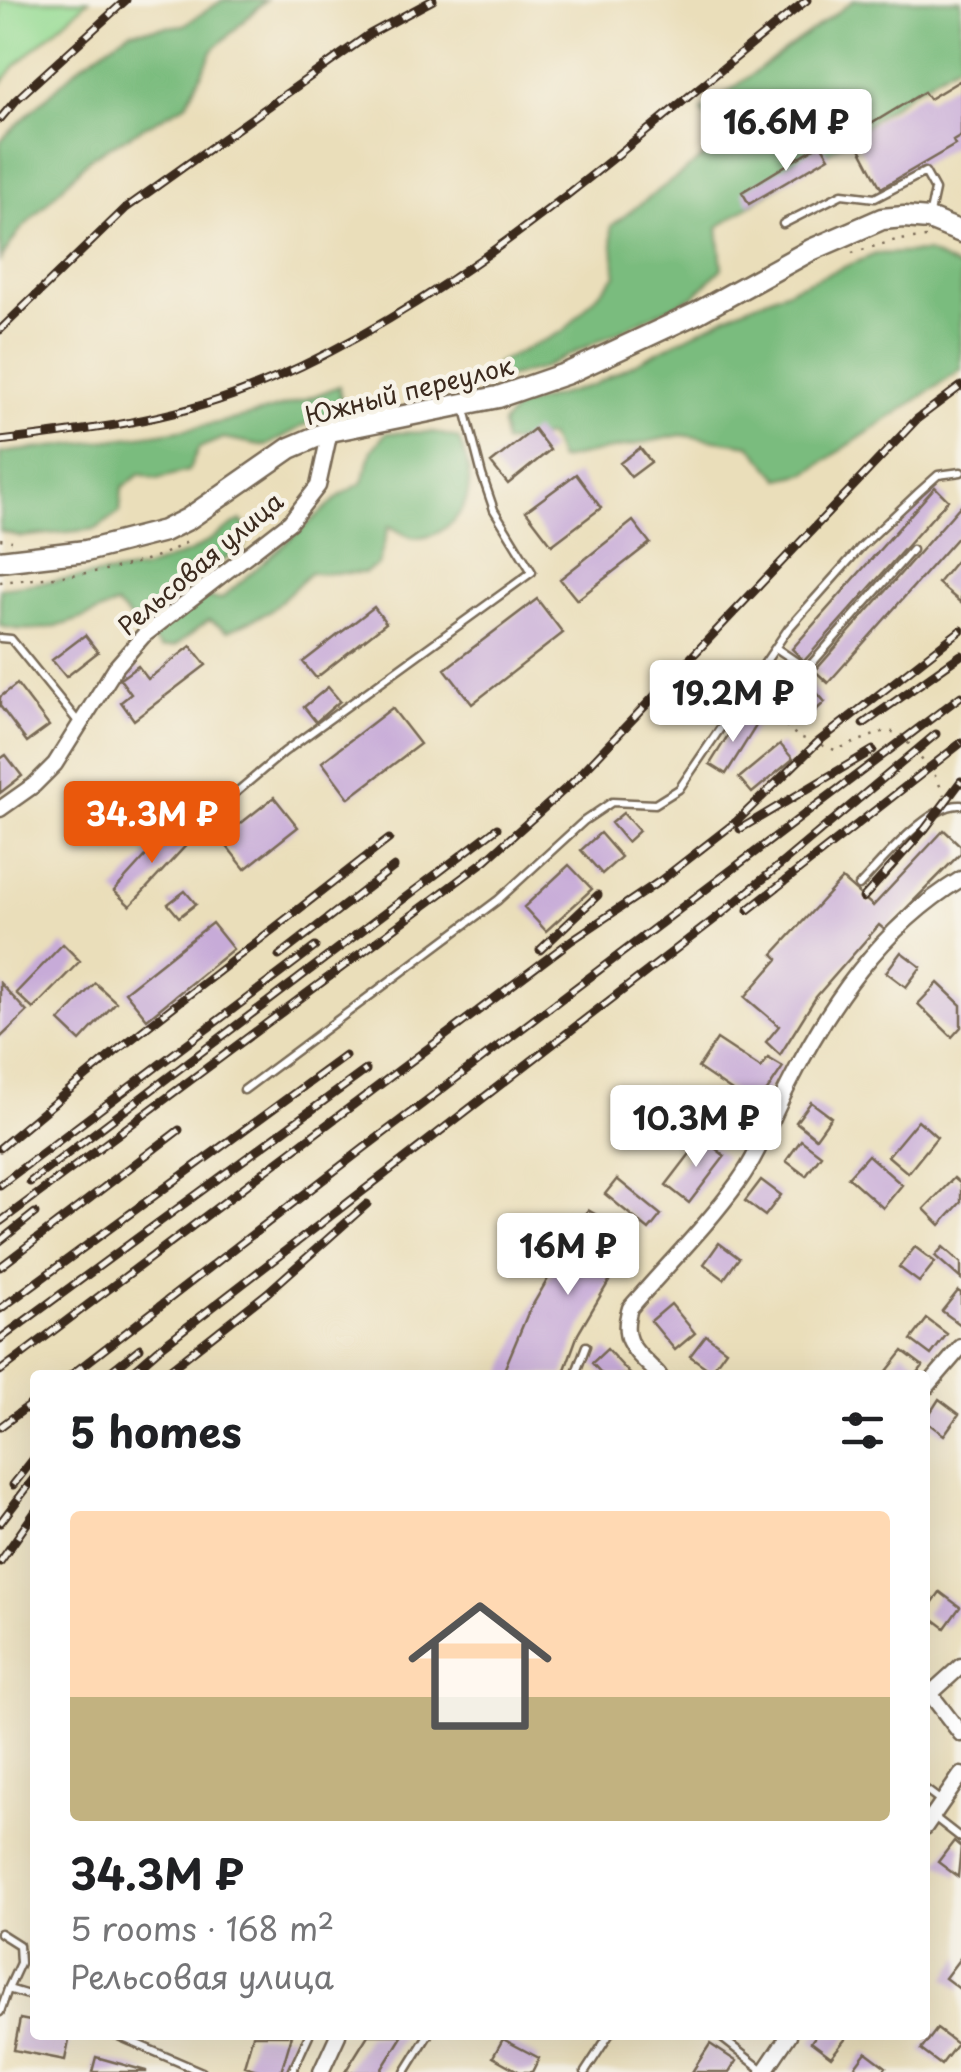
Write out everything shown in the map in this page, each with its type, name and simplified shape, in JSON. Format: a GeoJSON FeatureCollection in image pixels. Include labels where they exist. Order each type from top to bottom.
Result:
{"type":"FeatureCollection","features":[{"type":"Feature","properties":{"kind":"street","name":"Южный переулок"},"geometry":{"type":"LineString","coordinates":[[0,561],[86,551],[164,531],[188,519],[290,448],[330,430],[498,397],[568,373],[696,314],[810,250],[882,220],[904,216],[929,220]]}},
{"type":"Feature","properties":{"kind":"street"},"geometry":{"type":"LineString","coordinates":[[929,220],[961,232]]}},
{"type":"Feature","properties":{"kind":"street","name":"Рельсовая улица"},"geometry":{"type":"LineString","coordinates":[[0,809],[46,775],[116,667],[144,636],[290,522],[318,486],[330,430]]}},
{"type":"Feature","properties":{"kind":"street"},"geometry":{"type":"LineString","coordinates":[[654,1370],[628,1342],[625,1324],[630,1308],[740,1179],[806,1050],[842,992],[879,945],[939,892],[961,878]]}},
{"type":"Feature","properties":{"kind":"street"},"geometry":{"type":"LineString","coordinates":[[930,1383],[961,1347]]}},
{"type":"Feature","properties":{"kind":"street"},"geometry":{"type":"LineString","coordinates":[[930,1689],[961,1666]]}},
{"type":"Feature","properties":{"kind":"street"},"geometry":{"type":"LineString","coordinates":[[930,1693],[961,1734]]}},
{"type":"Feature","properties":{"kind":"street"},"geometry":{"type":"LineString","coordinates":[[930,1820],[961,1775]]}},
{"type":"Feature","properties":{"kind":"street"},"geometry":{"type":"LineString","coordinates":[[321,2072],[336,2040]]}},
{"type":"Feature","properties":{"kind":"street"},"geometry":{"type":"LineString","coordinates":[[765,2072],[785,2040]]}},
{"type":"Feature","properties":{"kind":"lane"},"geometry":{"type":"LineString","coordinates":[[783,224],[842,194],[876,198],[926,172],[935,190],[929,220]]}},
{"type":"Feature","properties":{"kind":"lane"},"geometry":{"type":"LineString","coordinates":[[195,827],[284,752],[532,572],[494,510],[464,403]]}},
{"type":"Feature","properties":{"kind":"lane"},"geometry":{"type":"LineString","coordinates":[[244,1090],[498,900],[584,821],[612,802],[655,804],[679,789],[788,629],[861,547],[918,492],[938,475],[961,472]]}},
{"type":"Feature","properties":{"kind":"lane"},"geometry":{"type":"LineString","coordinates":[[776,648],[807,668],[912,550]]}},
{"type":"Feature","properties":{"kind":"lane"},"geometry":{"type":"LineString","coordinates":[[0,638],[11,639],[80,724]]}},
{"type":"Feature","properties":{"kind":"lane"},"geometry":{"type":"LineString","coordinates":[[859,886],[891,850],[950,804],[961,805]]}},
{"type":"Feature","properties":{"kind":"lane"},"geometry":{"type":"LineString","coordinates":[[577,1370],[586,1346]]}},
{"type":"Feature","properties":{"kind":"lane"},"geometry":{"type":"LineString","coordinates":[[930,1793],[942,1802]]}},
{"type":"Feature","properties":{"kind":"lane"},"geometry":{"type":"LineString","coordinates":[[930,1822],[961,1838]]}},
{"type":"Feature","properties":{"kind":"lane"},"geometry":{"type":"LineString","coordinates":[[0,1933],[19,1945],[20,1963],[0,2012]]}},
{"type":"Feature","properties":{"kind":"lane"},"geometry":{"type":"LineString","coordinates":[[8,1988],[30,1995]]}},
{"type":"Feature","properties":{"kind":"lane"},"geometry":{"type":"LineString","coordinates":[[128,2040],[202,2072]]}},
{"type":"Feature","properties":{"kind":"lane"},"geometry":{"type":"LineString","coordinates":[[292,2072],[307,2040]]}},
{"type":"Feature","properties":{"kind":"lane"},"geometry":{"type":"LineString","coordinates":[[405,2072],[425,2040]]}},
{"type":"Feature","properties":{"kind":"lane"},"geometry":{"type":"LineString","coordinates":[[585,2072],[606,2040]]}},
{"type":"Feature","properties":{"kind":"lane"},"geometry":{"type":"LineString","coordinates":[[724,2040],[765,2072]]}},
{"type":"Feature","properties":{"kind":"path"},"geometry":{"type":"LineString","coordinates":[[749,691],[798,736],[835,750],[885,731],[900,733],[936,777],[950,804]]}},
{"type":"Feature","properties":{"kind":"green space"},"geometry":{"type":"Polygon","coordinates":[[[0,0],[89,0],[14,67],[0,85],[0,0]]]}},
{"type":"Feature","properties":{"kind":"green space"},"geometry":{"type":"Polygon","coordinates":[[[223,0],[266,0],[213,50],[187,103],[91,157],[18,233],[0,260],[3,138],[82,64],[131,31],[184,25],[223,0]]]}},
{"type":"Feature","properties":{"kind":"green space"},"geometry":{"type":"Polygon","coordinates":[[[854,0],[961,0],[961,61],[718,227],[722,268],[694,296],[540,369],[484,383],[497,363],[564,331],[616,275],[611,226],[722,143],[702,111],[854,0]]]}},
{"type":"Feature","properties":{"kind":"green space"},"geometry":{"type":"Polygon","coordinates":[[[927,252],[961,269],[961,370],[807,473],[780,479],[750,445],[681,435],[559,460],[549,436],[504,443],[502,424],[518,407],[593,385],[739,310],[876,254],[927,252]]]}},
{"type":"Feature","properties":{"kind":"green space"},"geometry":{"type":"Polygon","coordinates":[[[339,386],[342,405],[266,446],[223,438],[199,448],[188,471],[157,479],[140,474],[122,488],[120,512],[96,529],[20,537],[0,531],[0,453],[215,424],[298,402],[339,386]]]}},
{"type":"Feature","properties":{"kind":"green space"},"geometry":{"type":"Polygon","coordinates":[[[433,432],[458,438],[463,451],[469,488],[461,511],[442,530],[419,538],[389,526],[378,565],[364,573],[310,573],[269,612],[228,631],[209,620],[175,646],[161,648],[116,605],[45,628],[0,626],[0,588],[143,569],[191,552],[241,520],[250,533],[243,549],[193,578],[204,597],[221,599],[341,495],[363,482],[372,450],[386,433],[433,432]]]}},
{"type":"Feature","properties":{"kind":"building"},"geometry":{"type":"Polygon","coordinates":[[[961,80],[961,136],[953,141],[955,145],[881,188],[853,135],[924,92],[929,99],[961,80]]]}},
{"type":"Feature","properties":{"kind":"building"},"geometry":{"type":"Polygon","coordinates":[[[821,144],[829,157],[749,204],[742,192],[821,144]]]}},
{"type":"Feature","properties":{"kind":"building"},"geometry":{"type":"Polygon","coordinates":[[[534,429],[550,450],[508,484],[491,463],[534,429]]]}},
{"type":"Feature","properties":{"kind":"building"},"geometry":{"type":"Polygon","coordinates":[[[640,448],[651,462],[631,477],[620,463],[640,448]]]}},
{"type":"Feature","properties":{"kind":"building"},"geometry":{"type":"Polygon","coordinates":[[[576,474],[601,508],[552,545],[526,511],[576,474]]]}},
{"type":"Feature","properties":{"kind":"building"},"geometry":{"type":"Polygon","coordinates":[[[935,487],[948,500],[804,661],[792,649],[935,487]]]}},
{"type":"Feature","properties":{"kind":"building"},"geometry":{"type":"Polygon","coordinates":[[[961,505],[961,533],[828,683],[815,671],[961,505]]]}},
{"type":"Feature","properties":{"kind":"building"},"geometry":{"type":"Polygon","coordinates":[[[633,521],[650,543],[577,600],[560,579],[633,521]]]}},
{"type":"Feature","properties":{"kind":"building"},"geometry":{"type":"Polygon","coordinates":[[[961,555],[961,603],[938,583],[961,555]]]}},
{"type":"Feature","properties":{"kind":"building"},"geometry":{"type":"Polygon","coordinates":[[[537,599],[563,633],[472,704],[445,669],[537,599]]]}},
{"type":"Feature","properties":{"kind":"building"},"geometry":{"type":"Polygon","coordinates":[[[374,607],[386,623],[316,678],[303,662],[374,607]]]}},
{"type":"Feature","properties":{"kind":"building"},"geometry":{"type":"Polygon","coordinates":[[[85,635],[98,652],[66,677],[52,660],[85,635]]]}},
{"type":"Feature","properties":{"kind":"building"},"geometry":{"type":"Polygon","coordinates":[[[191,646],[206,665],[134,720],[121,702],[131,694],[120,679],[138,666],[148,679],[191,646]]]}},
{"type":"Feature","properties":{"kind":"building"},"geometry":{"type":"Polygon","coordinates":[[[795,668],[825,702],[800,725],[769,691],[795,668]]]}},
{"type":"Feature","properties":{"kind":"building"},"geometry":{"type":"Polygon","coordinates":[[[17,684],[49,726],[27,742],[0,706],[0,697],[17,684]]]}},
{"type":"Feature","properties":{"kind":"building"},"geometry":{"type":"Polygon","coordinates":[[[328,687],[340,701],[316,722],[304,707],[328,687]]]}},
{"type":"Feature","properties":{"kind":"building"},"geometry":{"type":"Polygon","coordinates":[[[392,708],[420,744],[349,798],[322,762],[392,708]]]}},
{"type":"Feature","properties":{"kind":"building"},"geometry":{"type":"Polygon","coordinates":[[[740,716],[756,726],[726,774],[710,764],[740,716]]]}},
{"type":"Feature","properties":{"kind":"building"},"geometry":{"type":"Polygon","coordinates":[[[780,744],[793,759],[752,793],[739,778],[780,744]]]}},
{"type":"Feature","properties":{"kind":"building"},"geometry":{"type":"Polygon","coordinates":[[[6,755],[22,776],[0,793],[0,759],[6,755]]]}},
{"type":"Feature","properties":{"kind":"building"},"geometry":{"type":"Polygon","coordinates":[[[274,797],[298,827],[245,869],[221,839],[274,797]]]}},
{"type":"Feature","properties":{"kind":"building"},"geometry":{"type":"Polygon","coordinates":[[[623,813],[639,831],[627,842],[611,823],[623,813]]]}},
{"type":"Feature","properties":{"kind":"building"},"geometry":{"type":"Polygon","coordinates":[[[173,826],[190,841],[130,906],[114,891],[173,826]]]}},
{"type":"Feature","properties":{"kind":"building"},"geometry":{"type":"Polygon","coordinates":[[[944,830],[961,846],[961,853],[885,930],[879,925],[816,997],[780,1055],[766,1042],[779,1026],[745,997],[778,959],[773,954],[842,879],[873,906],[944,830]]]}},
{"type":"Feature","properties":{"kind":"building"},"geometry":{"type":"Polygon","coordinates":[[[600,833],[621,857],[602,874],[581,850],[600,833]]]}},
{"type":"Feature","properties":{"kind":"building"},"geometry":{"type":"Polygon","coordinates":[[[569,865],[592,889],[546,931],[524,907],[569,865]]]}},
{"type":"Feature","properties":{"kind":"building"},"geometry":{"type":"Polygon","coordinates":[[[185,891],[196,904],[179,917],[168,904],[185,891]]]}},
{"type":"Feature","properties":{"kind":"building"},"geometry":{"type":"Polygon","coordinates":[[[212,923],[233,949],[147,1019],[125,992],[212,923]]]}},
{"type":"Feature","properties":{"kind":"building"},"geometry":{"type":"Polygon","coordinates":[[[63,944],[80,961],[33,1009],[16,993],[63,944]]]}},
{"type":"Feature","properties":{"kind":"building"},"geometry":{"type":"Polygon","coordinates":[[[901,952],[921,967],[906,987],[886,972],[901,952]]]}},
{"type":"Feature","properties":{"kind":"building"},"geometry":{"type":"Polygon","coordinates":[[[0,983],[27,1012],[0,1038],[0,983]]]}},
{"type":"Feature","properties":{"kind":"building"},"geometry":{"type":"Polygon","coordinates":[[[95,983],[116,1002],[80,1041],[59,1021],[95,983]]]}},
{"type":"Feature","properties":{"kind":"building"},"geometry":{"type":"Polygon","coordinates":[[[938,983],[961,1005],[961,1027],[952,1037],[918,1004],[938,983]]]}},
{"type":"Feature","properties":{"kind":"building"},"geometry":{"type":"Polygon","coordinates":[[[717,1039],[761,1068],[768,1058],[783,1067],[756,1107],[698,1068],[717,1039]]]}},
{"type":"Feature","properties":{"kind":"building"},"geometry":{"type":"Polygon","coordinates":[[[811,1102],[831,1117],[816,1138],[796,1122],[811,1102]]]}},
{"type":"Feature","properties":{"kind":"building"},"geometry":{"type":"Polygon","coordinates":[[[918,1120],[937,1137],[908,1173],[888,1156],[918,1120]]]}},
{"type":"Feature","properties":{"kind":"building"},"geometry":{"type":"Polygon","coordinates":[[[702,1138],[725,1156],[689,1203],[666,1185],[702,1138]]]}},
{"type":"Feature","properties":{"kind":"building"},"geometry":{"type":"Polygon","coordinates":[[[801,1140],[821,1155],[806,1176],[786,1161],[801,1140]]]}},
{"type":"Feature","properties":{"kind":"building"},"geometry":{"type":"Polygon","coordinates":[[[868,1155],[902,1185],[883,1208],[848,1177],[868,1155]]]}},
{"type":"Feature","properties":{"kind":"building"},"geometry":{"type":"Polygon","coordinates":[[[954,1178],[961,1184],[961,1202],[940,1225],[924,1209],[954,1178]]]}},
{"type":"Feature","properties":{"kind":"building"},"geometry":{"type":"Polygon","coordinates":[[[617,1179],[661,1215],[649,1230],[605,1194],[617,1179]]]}},
{"type":"Feature","properties":{"kind":"building"},"geometry":{"type":"Polygon","coordinates":[[[761,1180],[781,1195],[765,1216],[745,1201],[761,1180]]]}},
{"type":"Feature","properties":{"kind":"building"},"geometry":{"type":"Polygon","coordinates":[[[588,1210],[635,1237],[578,1334],[565,1370],[504,1370],[528,1313],[588,1210]]]}},
{"type":"Feature","properties":{"kind":"building"},"geometry":{"type":"Polygon","coordinates":[[[719,1243],[739,1258],[724,1279],[704,1264],[719,1243]]]}},
{"type":"Feature","properties":{"kind":"building"},"geometry":{"type":"Polygon","coordinates":[[[915,1247],[935,1262],[919,1282],[899,1267],[915,1247]]]}},
{"type":"Feature","properties":{"kind":"building"},"geometry":{"type":"Polygon","coordinates":[[[943,1247],[961,1263],[961,1279],[935,1256],[943,1247]]]}},
{"type":"Feature","properties":{"kind":"building"},"geometry":{"type":"Polygon","coordinates":[[[958,1291],[961,1293],[961,1325],[942,1311],[958,1291]]]}},
{"type":"Feature","properties":{"kind":"building"},"geometry":{"type":"Polygon","coordinates":[[[671,1304],[695,1333],[675,1350],[651,1321],[671,1304]]]}},
{"type":"Feature","properties":{"kind":"building"},"geometry":{"type":"Polygon","coordinates":[[[927,1319],[947,1334],[931,1355],[911,1340],[927,1319]]]}},
{"type":"Feature","properties":{"kind":"building"},"geometry":{"type":"Polygon","coordinates":[[[706,1335],[726,1350],[712,1370],[690,1356],[706,1335]]]}},
{"type":"Feature","properties":{"kind":"building"},"geometry":{"type":"Polygon","coordinates":[[[607,1349],[626,1370],[598,1370],[592,1363],[607,1349]]]}},
{"type":"Feature","properties":{"kind":"building"},"geometry":{"type":"Polygon","coordinates":[[[903,1351],[923,1366],[920,1370],[888,1370],[903,1351]]]}},
{"type":"Feature","properties":{"kind":"building"},"geometry":{"type":"Polygon","coordinates":[[[939,1399],[959,1414],[944,1435],[930,1425],[930,1413],[939,1399]]]}},
{"type":"Feature","properties":{"kind":"building"},"geometry":{"type":"Polygon","coordinates":[[[940,1592],[960,1607],[945,1628],[930,1617],[930,1606],[940,1592]]]}},
{"type":"Feature","properties":{"kind":"building"},"geometry":{"type":"Polygon","coordinates":[[[954,1841],[961,1847],[958,1877],[938,1862],[954,1841]]]}},
{"type":"Feature","properties":{"kind":"building"},"geometry":{"type":"Polygon","coordinates":[[[961,1957],[961,1990],[945,1978],[961,1957]]]}},
{"type":"Feature","properties":{"kind":"building"},"geometry":{"type":"Polygon","coordinates":[[[20,2019],[30,2021],[30,2040],[69,2040],[65,2060],[14,2050],[20,2019]]]}},
{"type":"Feature","properties":{"kind":"building"},"geometry":{"type":"Polygon","coordinates":[[[937,2029],[957,2044],[941,2065],[921,2050],[937,2029]]]}},
{"type":"Feature","properties":{"kind":"building"},"geometry":{"type":"Polygon","coordinates":[[[252,2040],[291,2040],[281,2072],[244,2066],[252,2040]]]}},
{"type":"Feature","properties":{"kind":"building"},"geometry":{"type":"Polygon","coordinates":[[[365,2040],[400,2040],[380,2072],[345,2072],[365,2040]]]}},
{"type":"Feature","properties":{"kind":"building"},"geometry":{"type":"Polygon","coordinates":[[[505,2040],[539,2058],[532,2072],[520,2072],[493,2057],[505,2040]]]}},
{"type":"Feature","properties":{"kind":"building"},"geometry":{"type":"Polygon","coordinates":[[[812,2040],[845,2040],[831,2057],[812,2040]]]}},
{"type":"Feature","properties":{"kind":"building"},"geometry":{"type":"Polygon","coordinates":[[[710,2044],[736,2061],[729,2072],[692,2072],[710,2044]]]}},
{"type":"Feature","properties":{"kind":"building"},"geometry":{"type":"Polygon","coordinates":[[[866,2052],[886,2067],[882,2072],[851,2072],[866,2052]]]}},
{"type":"Feature","properties":{"kind":"building"},"geometry":{"type":"Polygon","coordinates":[[[96,2057],[146,2071],[146,2072],[92,2072],[96,2057]]]}},
{"type":"Feature","properties":{"kind":"railway"},"geometry":{"type":"LineString","coordinates":[[0,119],[126,0]]}},
{"type":"Feature","properties":{"kind":"railway"},"geometry":{"type":"LineString","coordinates":[[0,330],[126,208],[370,34],[433,0]]}},
{"type":"Feature","properties":{"kind":"railway"},"geometry":{"type":"LineString","coordinates":[[0,441],[92,429],[185,410],[244,391],[322,356],[397,315],[539,217],[807,0]]}},
{"type":"Feature","properties":{"kind":"railway"},"geometry":{"type":"LineString","coordinates":[[0,1222],[486,860],[575,780],[917,419],[961,386]]}},
{"type":"Feature","properties":{"kind":"railway"},"geometry":{"type":"LineString","coordinates":[[0,1371],[572,940],[660,881],[737,821],[818,742],[961,630]]}},
{"type":"Feature","properties":{"kind":"railway"},"geometry":{"type":"LineString","coordinates":[[863,724],[961,655]]}},
{"type":"Feature","properties":{"kind":"railway"},"geometry":{"type":"LineString","coordinates":[[77,1370],[961,696]]}},
{"type":"Feature","properties":{"kind":"railway"},"geometry":{"type":"LineString","coordinates":[[135,1370],[720,915],[936,734]]}},
{"type":"Feature","properties":{"kind":"railway"},"geometry":{"type":"LineString","coordinates":[[748,910],[961,743]]}},
{"type":"Feature","properties":{"kind":"railway"},"geometry":{"type":"LineString","coordinates":[[740,829],[873,750]]}},
{"type":"Feature","properties":{"kind":"railway"},"geometry":{"type":"LineString","coordinates":[[863,898],[925,829],[961,781]]}},
{"type":"Feature","properties":{"kind":"railway"},"geometry":{"type":"LineString","coordinates":[[30,1182],[497,828]]}},
{"type":"Feature","properties":{"kind":"railway"},"geometry":{"type":"LineString","coordinates":[[0,1148],[115,1052],[389,839]]}},
{"type":"Feature","properties":{"kind":"railway"},"geometry":{"type":"LineString","coordinates":[[279,956],[394,867]]}},
{"type":"Feature","properties":{"kind":"railway"},"geometry":{"type":"LineString","coordinates":[[540,950],[598,895]]}},
{"type":"Feature","properties":{"kind":"railway"},"geometry":{"type":"LineString","coordinates":[[0,1185],[315,947]]}},
{"type":"Feature","properties":{"kind":"railway"},"geometry":{"type":"LineString","coordinates":[[0,1309],[345,1056]]}},
{"type":"Feature","properties":{"kind":"railway"},"geometry":{"type":"LineString","coordinates":[[0,1339],[366,1070]]}},
{"type":"Feature","properties":{"kind":"railway"},"geometry":{"type":"LineString","coordinates":[[0,1267],[179,1130]]}},
{"type":"Feature","properties":{"kind":"railway"},"geometry":{"type":"LineString","coordinates":[[169,1370],[267,1293],[367,1204]]}},
{"type":"Feature","properties":{"kind":"railway"},"geometry":{"type":"LineString","coordinates":[[0,1241],[35,1213]]}},
{"type":"Feature","properties":{"kind":"railway"},"geometry":{"type":"LineString","coordinates":[[112,1370],[140,1348]]}},
{"type":"Feature","properties":{"kind":"railway"},"geometry":{"type":"LineString","coordinates":[[0,1427],[30,1405]]}},
{"type":"Feature","properties":{"kind":"railway"},"geometry":{"type":"LineString","coordinates":[[13,1485],[30,1463]]}},
{"type":"Feature","properties":{"kind":"railway"},"geometry":{"type":"LineString","coordinates":[[0,1523],[30,1484]]}},
{"type":"Feature","properties":{"kind":"railway"},"geometry":{"type":"LineString","coordinates":[[0,1562],[30,1519]]}}]}
